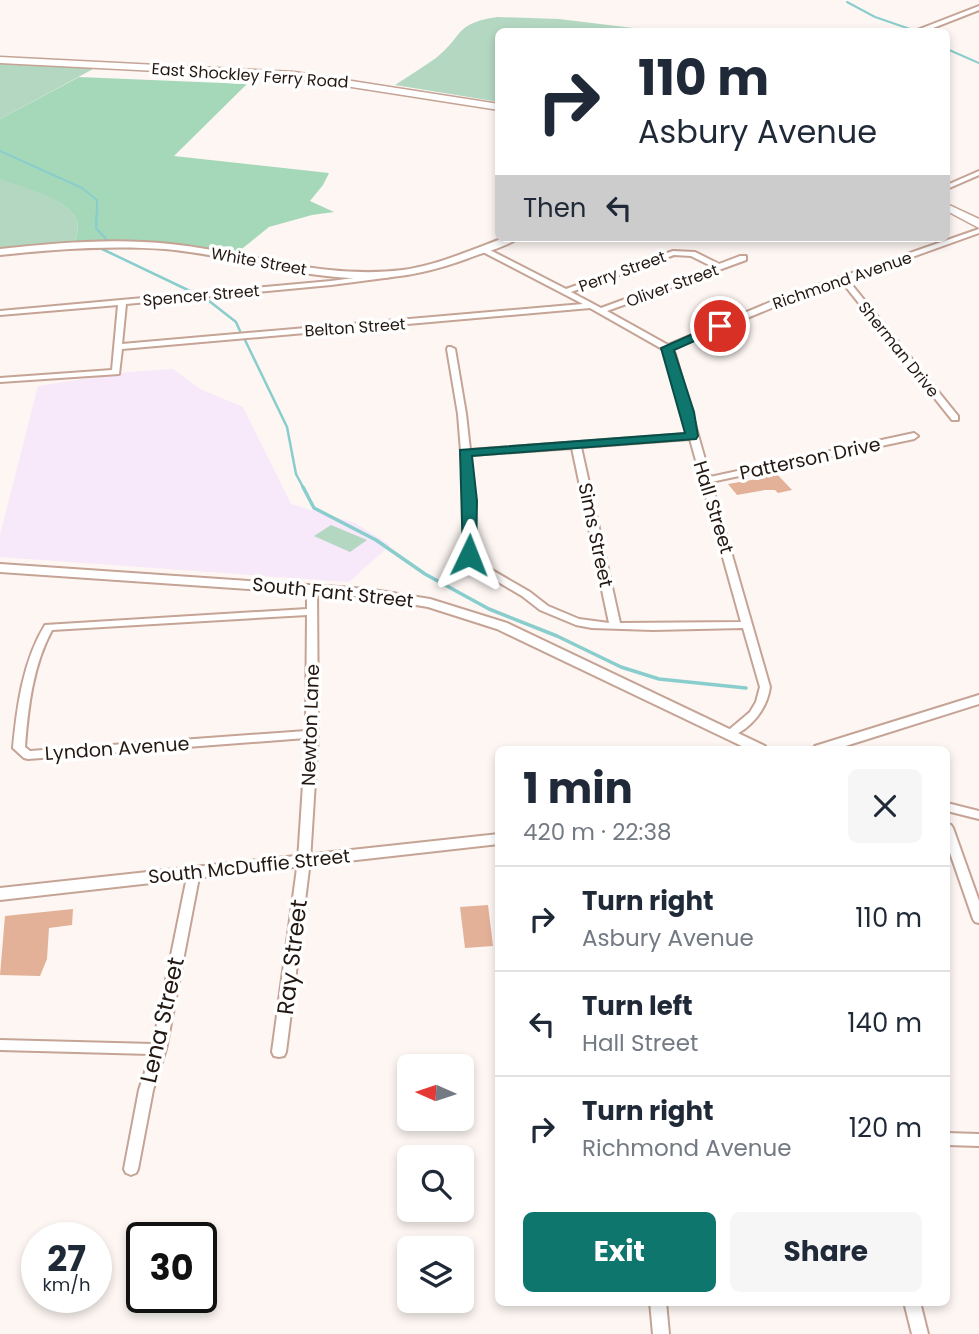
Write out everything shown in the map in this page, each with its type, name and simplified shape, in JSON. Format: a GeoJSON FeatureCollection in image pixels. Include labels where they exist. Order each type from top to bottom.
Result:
{"type":"FeatureCollection","features":[{"type":"Feature","properties":{"kind":"highway","name":"East Shockley Ferry Road"},"geometry":{"type":"LineString","coordinates":[[0,60],[294,75],[495,106]]}},
{"type":"Feature","properties":{"kind":"highway"},"geometry":{"type":"LineString","coordinates":[[950,209],[979,224]]}},
{"type":"Feature","properties":{"kind":"street"},"geometry":{"type":"LineString","coordinates":[[926,28],[979,8]]}},
{"type":"Feature","properties":{"kind":"street"},"geometry":{"type":"LineString","coordinates":[[950,186],[979,173]]}},
{"type":"Feature","properties":{"kind":"street","name":"Richmond Avenue"},"geometry":{"type":"LineString","coordinates":[[950,241],[979,231]]}},
{"type":"Feature","properties":{"kind":"street","name":"White Street"},"geometry":{"type":"LineString","coordinates":[[0,252],[89,244],[143,244],[191,249],[331,273],[402,273],[430,267],[502,242]]}},
{"type":"Feature","properties":{"kind":"street","name":"Richmond Avenue"},"geometry":{"type":"LineString","coordinates":[[667,348],[783,300],[948,242]]}},
{"type":"Feature","properties":{"kind":"street"},"geometry":{"type":"LineString","coordinates":[[484,249],[667,348]]}},
{"type":"Feature","properties":{"kind":"street","name":"Perry Street"},"geometry":{"type":"LineString","coordinates":[[565,292],[674,253],[692,254],[719,267]]}},
{"type":"Feature","properties":{"kind":"street","name":"Oliver Street"},"geometry":{"type":"LineString","coordinates":[[600,311],[743,258]]}},
{"type":"Feature","properties":{"kind":"street","name":"Spencer Street"},"geometry":{"type":"LineString","coordinates":[[0,313],[362,280],[402,273]]}},
{"type":"Feature","properties":{"kind":"street","name":"Sherman Drive"},"geometry":{"type":"LineString","coordinates":[[844,279],[955,418]]}},
{"type":"Feature","properties":{"kind":"street"},"geometry":{"type":"LineString","coordinates":[[0,380],[116,372],[122,302]]}},
{"type":"Feature","properties":{"kind":"street","name":"Belton Street"},"geometry":{"type":"LineString","coordinates":[[118,347],[591,306]]}},
{"type":"Feature","properties":{"kind":"street","name":"Hall Street"},"geometry":{"type":"LineString","coordinates":[[667,348],[765,687],[764,698],[745,724],[730,734]]}},
{"type":"Feature","properties":{"kind":"street"},"geometry":{"type":"LineString","coordinates":[[451,349],[470,501],[468,552],[473,562],[563,618],[592,625],[747,625]]}},
{"type":"Feature","properties":{"kind":"street"},"geometry":{"type":"LineString","coordinates":[[465,453],[692,436]]}},
{"type":"Feature","properties":{"kind":"street","name":"Patterson Drive"},"geometry":{"type":"LineString","coordinates":[[707,480],[914,436]]}},
{"type":"Feature","properties":{"kind":"street","name":"Sims Street"},"geometry":{"type":"LineString","coordinates":[[576,445],[615,625]]}},
{"type":"Feature","properties":{"kind":"street","name":"South Fant Street"},"geometry":{"type":"LineString","coordinates":[[0,568],[312,588],[414,599],[474,615],[754,746]]}},
{"type":"Feature","properties":{"kind":"street","name":"Newton Lane"},"geometry":{"type":"LineString","coordinates":[[304,861],[312,734],[312,588]]}},
{"type":"Feature","properties":{"kind":"street","name":"Lyndon Avenue"},"geometry":{"type":"LineString","coordinates":[[312,612],[49,627],[42,637],[28,689],[19,748],[28,755],[312,734]]}},
{"type":"Feature","properties":{"kind":"street"},"geometry":{"type":"LineString","coordinates":[[833,746],[979,699]]}},
{"type":"Feature","properties":{"kind":"street"},"geometry":{"type":"LineString","coordinates":[[950,808],[979,815]]}},
{"type":"Feature","properties":{"kind":"street"},"geometry":{"type":"LineString","coordinates":[[950,837],[979,919]]}},
{"type":"Feature","properties":{"kind":"street","name":"South McDuffie Street"},"geometry":{"type":"LineString","coordinates":[[0,894],[495,839]]}},
{"type":"Feature","properties":{"kind":"street","name":"Ray Street"},"geometry":{"type":"LineString","coordinates":[[279,1052],[304,861]]}},
{"type":"Feature","properties":{"kind":"street","name":"Lena Street"},"geometry":{"type":"LineString","coordinates":[[131,1169],[146,1090],[159,1049],[194,872]]}},
{"type":"Feature","properties":{"kind":"street"},"geometry":{"type":"LineString","coordinates":[[0,1045],[159,1049]]}},
{"type":"Feature","properties":{"kind":"street"},"geometry":{"type":"LineString","coordinates":[[950,1139],[979,1140]]}},
{"type":"Feature","properties":{"kind":"street"},"geometry":{"type":"LineString","coordinates":[[658,1306],[661,1334]]}},
{"type":"Feature","properties":{"kind":"street"},"geometry":{"type":"LineString","coordinates":[[913,1306],[920,1334]]}},
{"type":"Feature","properties":{"kind":"shaded area"},"geometry":{"type":"Polygon","coordinates":[[[173,369],[200,389],[243,407],[291,504],[355,523],[390,545],[349,582],[0,557],[0,535],[38,386],[129,372],[173,369]]]}},
{"type":"Feature","properties":{"kind":"green space"},"geometry":{"type":"Polygon","coordinates":[[[497,17],[559,19],[633,28],[495,28],[495,101],[395,85],[436,58],[466,27],[497,17]]]}},
{"type":"Feature","properties":{"kind":"green space"},"geometry":{"type":"Polygon","coordinates":[[[0,63],[95,68],[0,119],[0,63]]]}},
{"type":"Feature","properties":{"kind":"green space"},"geometry":{"type":"Polygon","coordinates":[[[79,77],[247,84],[174,156],[329,173],[310,201],[334,212],[269,227],[238,252],[154,242],[74,243],[78,226],[68,209],[46,196],[0,179],[0,119],[79,77]]]}},
{"type":"Feature","properties":{"kind":"green space"},"geometry":{"type":"Polygon","coordinates":[[[0,178],[46,195],[68,209],[78,226],[74,243],[0,251],[0,178]]]}},
{"type":"Feature","properties":{"kind":"green space"},"geometry":{"type":"Polygon","coordinates":[[[331,525],[367,540],[350,552],[314,536],[331,525]]]}},
{"type":"Feature","properties":{"kind":"building"},"geometry":{"type":"Polygon","coordinates":[[[774,471],[792,490],[778,493],[775,490],[765,490],[737,495],[728,484],[763,478],[759,474],[774,471]]]}},
{"type":"Feature","properties":{"kind":"building"},"geometry":{"type":"Polygon","coordinates":[[[488,905],[493,946],[465,948],[460,907],[488,905]]]}},
{"type":"Feature","properties":{"kind":"building"},"geometry":{"type":"Polygon","coordinates":[[[73,909],[72,925],[49,928],[47,959],[40,976],[0,975],[5,916],[73,909]]]}},
{"type":"Feature","properties":{"kind":"waterway"},"geometry":{"type":"LineString","coordinates":[[847,2],[875,17],[907,28]]}},
{"type":"Feature","properties":{"kind":"waterway"},"geometry":{"type":"LineString","coordinates":[[950,50],[979,63]]}},
{"type":"Feature","properties":{"kind":"waterway"},"geometry":{"type":"LineString","coordinates":[[0,151],[82,188],[97,200],[97,210]]}},
{"type":"Feature","properties":{"kind":"waterway"},"geometry":{"type":"LineString","coordinates":[[97,210],[96,228],[106,239]]}},
{"type":"Feature","properties":{"kind":"waterway"},"geometry":{"type":"LineString","coordinates":[[102,249],[190,291]]}},
{"type":"Feature","properties":{"kind":"waterway"},"geometry":{"type":"LineString","coordinates":[[204,297],[236,322],[240,331]]}},
{"type":"Feature","properties":{"kind":"waterway"},"geometry":{"type":"LineString","coordinates":[[245,340],[287,427],[296,474],[304,489]]}},
{"type":"Feature","properties":{"kind":"waterway"},"geometry":{"type":"LineString","coordinates":[[303,487],[314,508],[376,540],[425,574],[489,609],[557,636],[621,667],[659,679],[746,688]]}},
{"type":"Feature","properties":{"kind":"route"},"geometry":{"type":"LineString","coordinates":[[469,555],[470,501],[465,453],[692,436],[671,354],[667,348],[720,326]]}}]}
